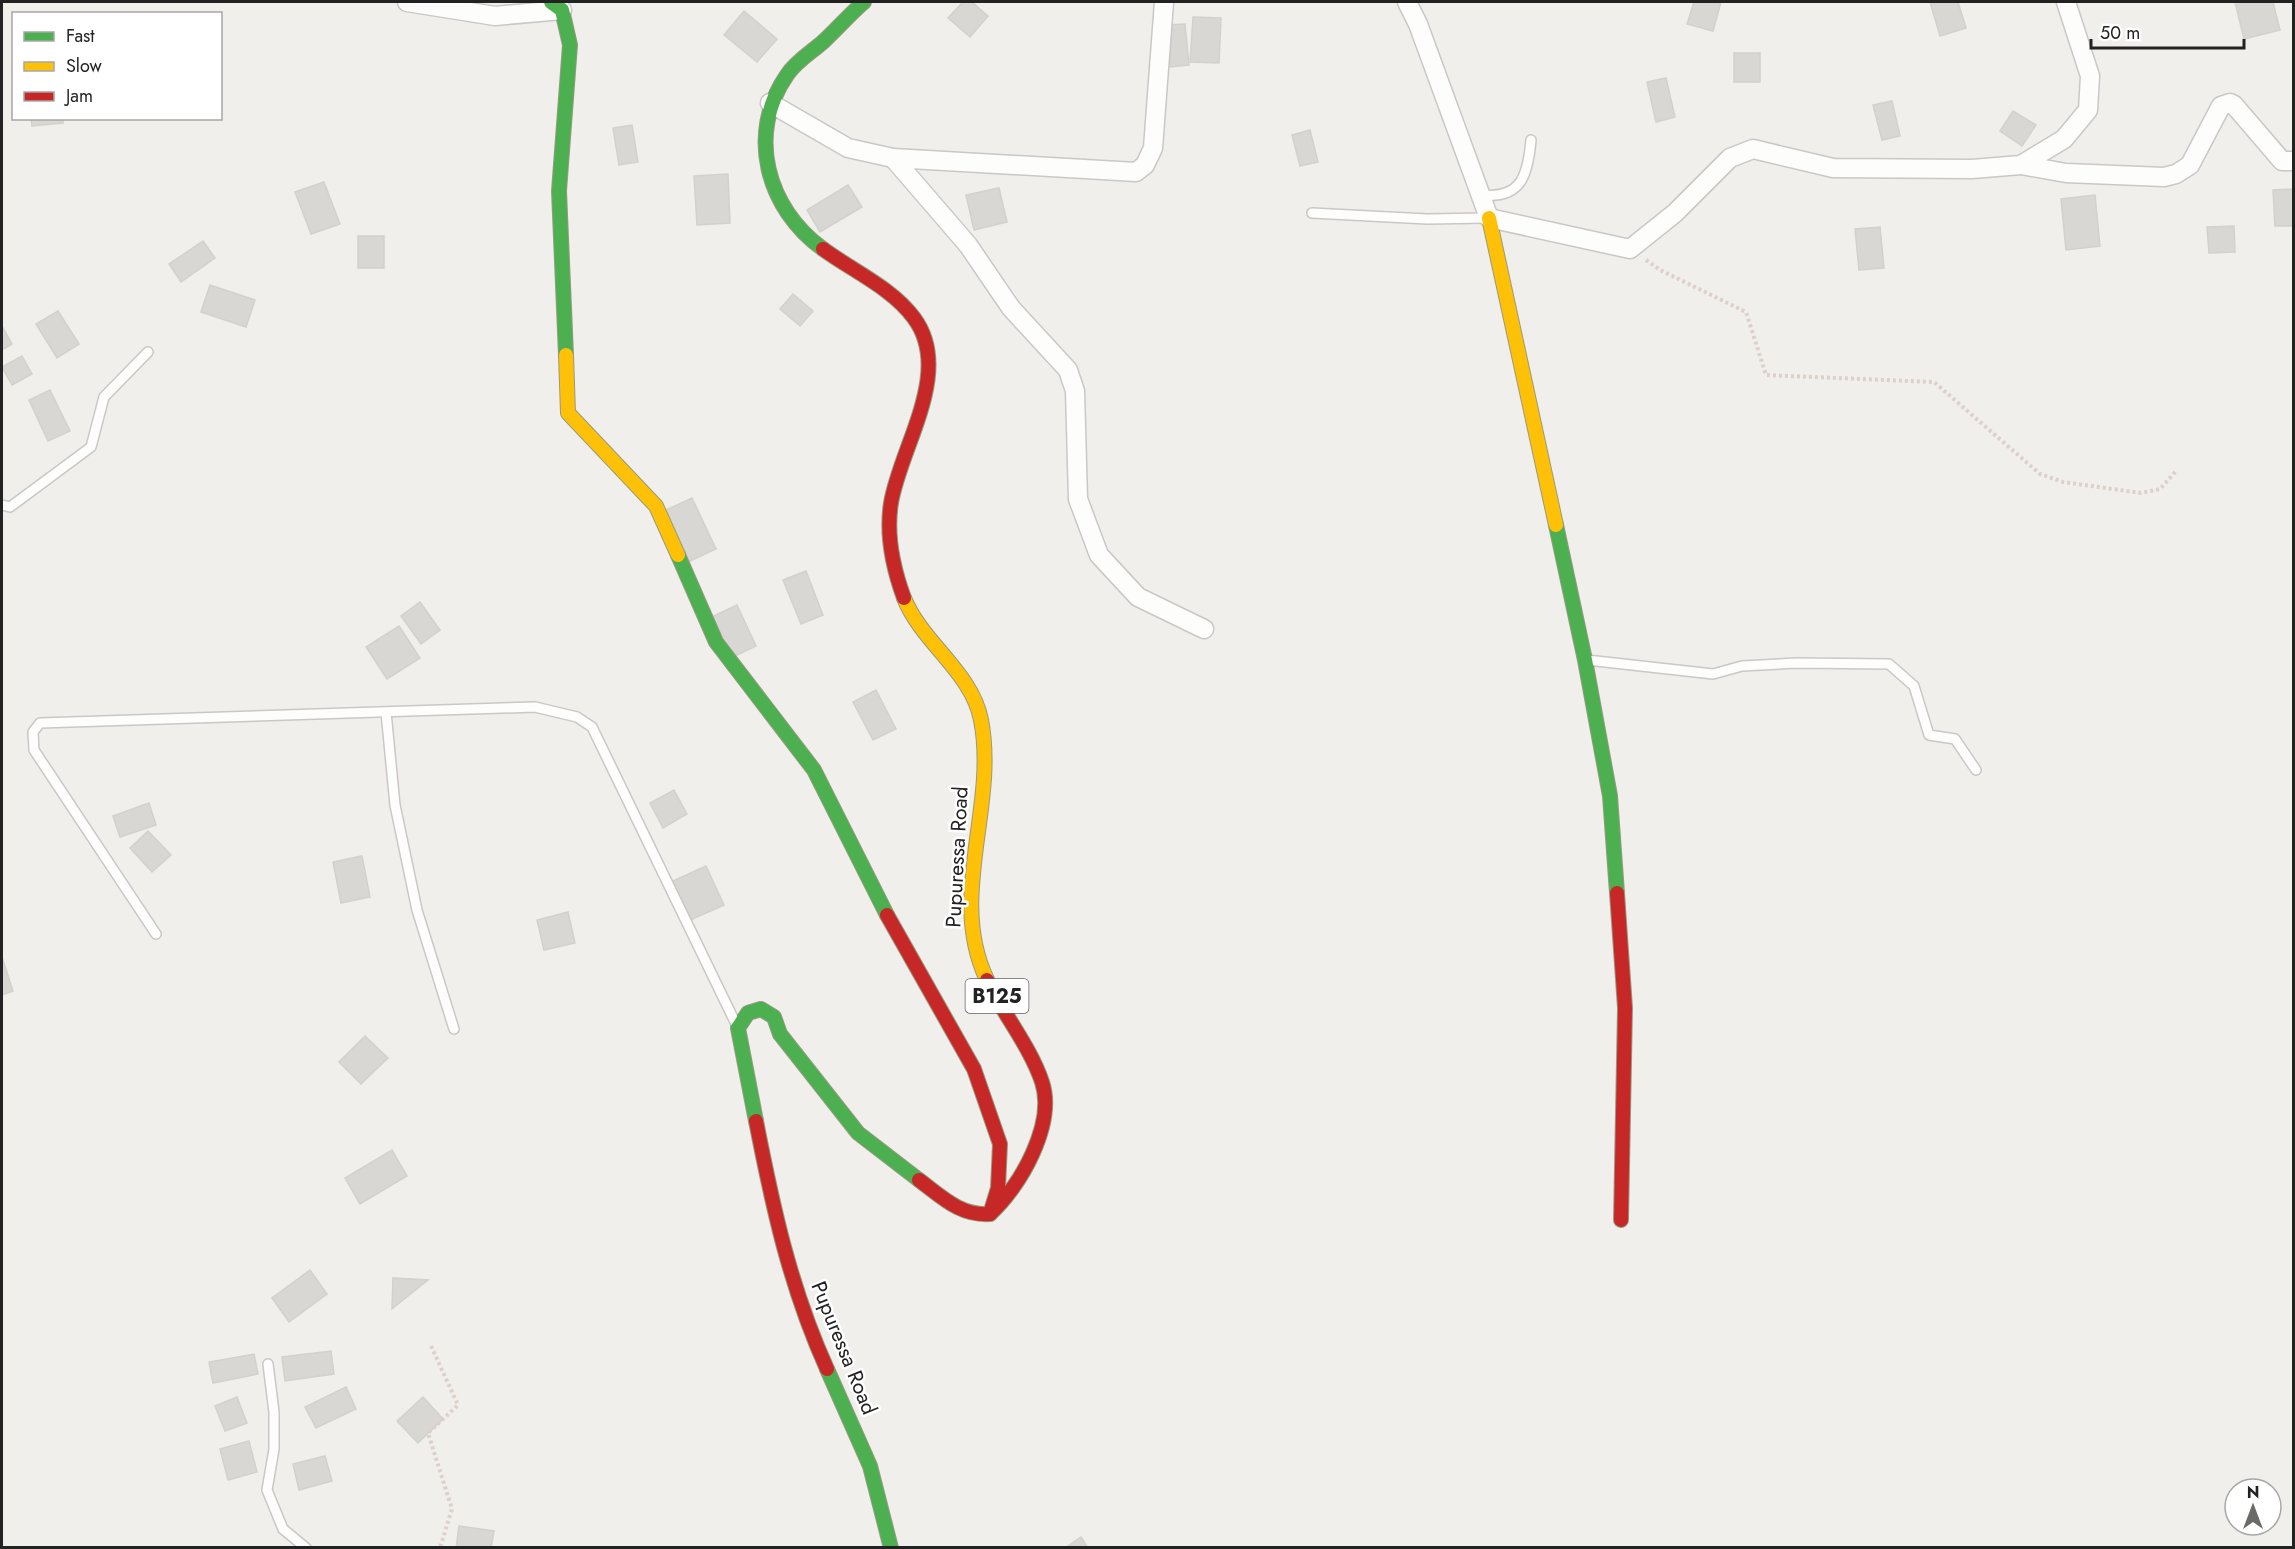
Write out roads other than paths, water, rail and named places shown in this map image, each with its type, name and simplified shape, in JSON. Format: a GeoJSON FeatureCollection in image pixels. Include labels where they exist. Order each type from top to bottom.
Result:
{"type":"FeatureCollection","features":[{"type":"Feature","properties":{"kind":"street"},"geometry":{"type":"LineString","coordinates":[[407,2],[495,16],[556,6],[570,45],[559,191],[568,413],[656,506],[716,642],[814,770],[906,952],[974,1069],[1000,1144],[998,1188],[990,1214],[975,1215],[957,1209],[858,1133],[780,1034],[774,1017],[761,1009],[754,1011],[748,1013],[738,1028]]}},
{"type":"Feature","properties":{"kind":"street","name":"Pupuressa Road"},"geometry":{"type":"LineString","coordinates":[[864,2],[790,70],[770,103],[765,156],[771,182],[788,217],[819,247],[891,297],[911,315],[924,336],[930,367],[924,406],[891,497],[889,529],[892,549],[896,569],[916,624],[972,695],[981,717],[984,750],[974,855],[971,927],[978,960],[1034,1065],[1044,1093],[1034,1152],[1015,1190],[990,1214]]}},
{"type":"Feature","properties":{"kind":"street"},"geometry":{"type":"LineString","coordinates":[[770,103],[848,148],[893,158],[1136,172],[1145,165],[1153,148],[1164,2]]}},
{"type":"Feature","properties":{"kind":"street"},"geometry":{"type":"LineString","coordinates":[[1407,2],[1418,24],[1489,218],[1585,660],[1610,796],[1625,1008],[1621,1220]]}},
{"type":"Feature","properties":{"kind":"street"},"geometry":{"type":"LineString","coordinates":[[2021,165],[2064,139],[2088,110],[2090,76],[2066,2]]}},
{"type":"Feature","properties":{"kind":"street"},"geometry":{"type":"LineString","coordinates":[[1489,218],[1630,249],[1674,213],[1730,158],[1753,149],[1833,168],[1972,169],[2021,165],[2066,173],[2164,177],[2176,174],[2190,165],[2221,106],[2230,103],[2282,161],[2294,161]]}},
{"type":"Feature","properties":{"kind":"street"},"geometry":{"type":"LineString","coordinates":[[893,158],[968,245],[1011,308],[1068,370],[1075,391],[1078,499],[1099,555],[1138,597],[1204,629]]}},
{"type":"Feature","properties":{"kind":"street","name":"Pupuressa Road"},"geometry":{"type":"LineString","coordinates":[[738,1028],[776,1224],[806,1322],[870,1466],[891,1548]]}},
{"type":"Feature","properties":{"kind":"lane"},"geometry":{"type":"LineString","coordinates":[[1482,195],[1500,197],[1519,185],[1527,173],[1531,140]]}},
{"type":"Feature","properties":{"kind":"lane"},"geometry":{"type":"LineString","coordinates":[[1312,213],[1427,219],[1489,218]]}},
{"type":"Feature","properties":{"kind":"lane"},"geometry":{"type":"LineString","coordinates":[[2,505],[10,507],[91,447],[104,397],[148,352]]}},
{"type":"Feature","properties":{"kind":"lane"},"geometry":{"type":"LineString","coordinates":[[1585,660],[1622,666],[1713,674],[1742,666],[1796,663],[1889,664],[1914,686],[1929,735],[1954,739],[1976,770]]}},
{"type":"Feature","properties":{"kind":"lane"},"geometry":{"type":"LineString","coordinates":[[156,934],[34,750],[33,732],[40,723],[535,707],[577,717],[592,728],[738,1028]]}},
{"type":"Feature","properties":{"kind":"lane"},"geometry":{"type":"LineString","coordinates":[[386,712],[395,805],[417,910],[454,1029]]}},
{"type":"Feature","properties":{"kind":"lane"},"geometry":{"type":"LineString","coordinates":[[268,1364],[274,1412],[274,1449],[267,1490],[283,1529],[306,1548]]}}]}
